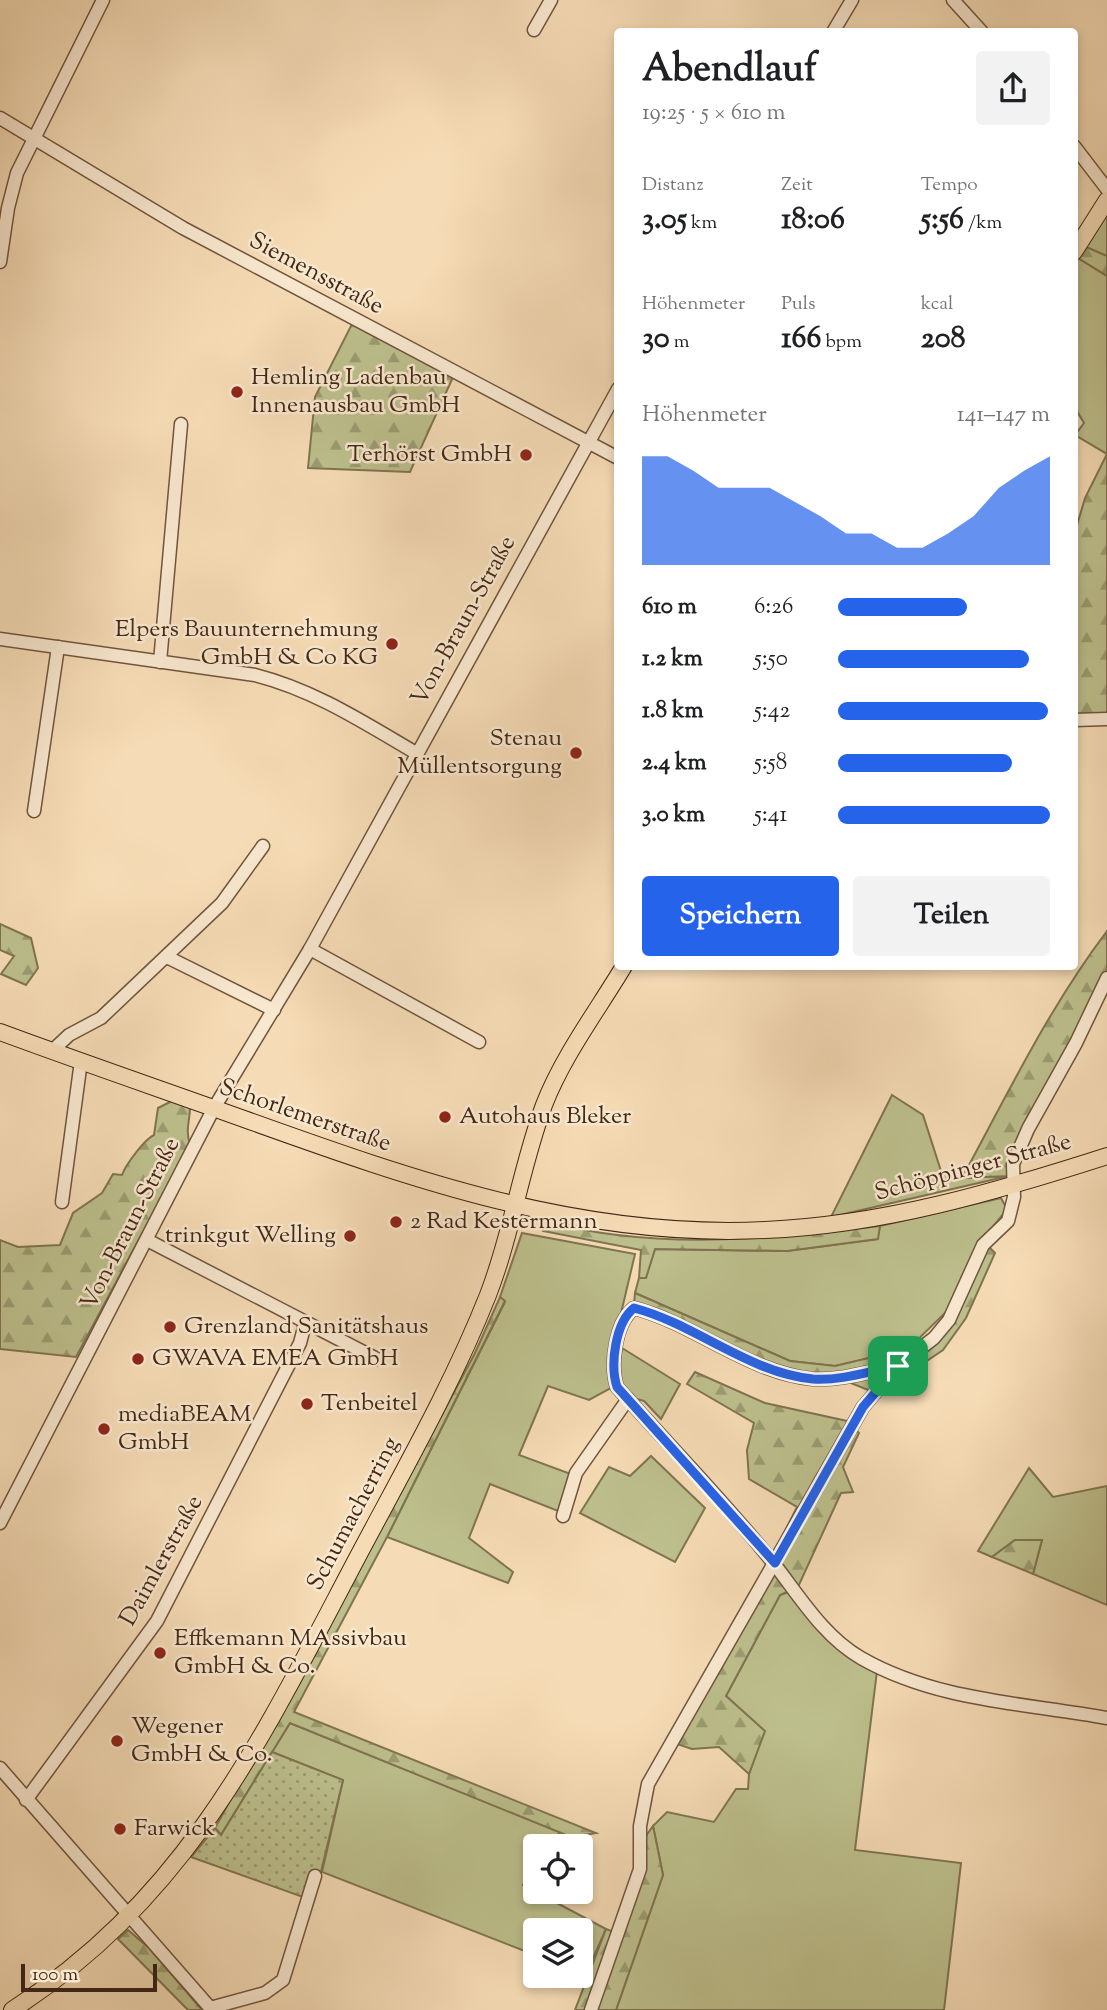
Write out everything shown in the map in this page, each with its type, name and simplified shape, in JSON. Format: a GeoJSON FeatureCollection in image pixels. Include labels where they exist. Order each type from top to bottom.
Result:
{"type":"FeatureCollection","features":[{"type":"Feature","properties":{"kind":"main road"},"geometry":{"type":"LineString","coordinates":[[1078,246],[1107,200]]}},
{"type":"Feature","properties":{"kind":"main road","name":"Schumacherring"},"geometry":{"type":"LineString","coordinates":[[12,2010],[89,1954],[129,1916],[185,1853],[218,1809],[264,1734],[460,1359],[488,1293],[516,1207],[537,1129],[554,1083],[622,970]]}},
{"type":"Feature","properties":{"kind":"main road","name":"Schorlemerstraße"},"geometry":{"type":"LineString","coordinates":[[0,1032],[394,1171],[516,1207]]}},
{"type":"Feature","properties":{"kind":"main road","name":"Schöppinger Straße"},"geometry":{"type":"LineString","coordinates":[[516,1207],[638,1225],[763,1230],[904,1214],[1013,1186],[1107,1156]]}},
{"type":"Feature","properties":{"kind":"street"},"geometry":{"type":"LineString","coordinates":[[0,262],[11,197],[33,137],[103,0]]}},
{"type":"Feature","properties":{"kind":"street"},"geometry":{"type":"LineString","coordinates":[[534,30],[551,0]]}},
{"type":"Feature","properties":{"kind":"street"},"geometry":{"type":"LineString","coordinates":[[835,28],[852,0]]}},
{"type":"Feature","properties":{"kind":"street"},"geometry":{"type":"LineString","coordinates":[[953,0],[978,28]]}},
{"type":"Feature","properties":{"kind":"street","name":"Siemensstraße"},"geometry":{"type":"LineString","coordinates":[[0,118],[183,228],[614,456]]}},
{"type":"Feature","properties":{"kind":"street"},"geometry":{"type":"LineString","coordinates":[[1078,151],[1107,189]]}},
{"type":"Feature","properties":{"kind":"street","name":"Von-Braun-Straße"},"geometry":{"type":"LineString","coordinates":[[0,1523],[214,1108],[310,949],[614,396]]}},
{"type":"Feature","properties":{"kind":"street"},"geometry":{"type":"LineString","coordinates":[[160,662],[181,424]]}},
{"type":"Feature","properties":{"kind":"street"},"geometry":{"type":"LineString","coordinates":[[0,639],[255,675],[290,684],[315,694],[416,753]]}},
{"type":"Feature","properties":{"kind":"street"},"geometry":{"type":"LineString","coordinates":[[34,811],[58,647]]}},
{"type":"Feature","properties":{"kind":"street"},"geometry":{"type":"LineString","coordinates":[[1078,720],[1107,719]]}},
{"type":"Feature","properties":{"kind":"street"},"geometry":{"type":"LineString","coordinates":[[52,1051],[69,1035],[101,1018],[167,957],[222,903],[262,846]]}},
{"type":"Feature","properties":{"kind":"street"},"geometry":{"type":"LineString","coordinates":[[310,949],[480,1042]]}},
{"type":"Feature","properties":{"kind":"street"},"geometry":{"type":"LineString","coordinates":[[167,957],[274,1010]]}},
{"type":"Feature","properties":{"kind":"street"},"geometry":{"type":"LineString","coordinates":[[591,2010],[639,1868],[639,1826],[648,1784],[863,1407],[898,1366],[934,1338],[949,1320],[983,1245],[1011,1216],[1013,1164],[1028,1129],[1076,1043],[1107,978]]}},
{"type":"Feature","properties":{"kind":"street"},"geometry":{"type":"LineString","coordinates":[[62,1202],[81,1061]]}},
{"type":"Feature","properties":{"kind":"street"},"geometry":{"type":"LineString","coordinates":[[147,1240],[377,1359]]}},
{"type":"Feature","properties":{"kind":"street"},"geometry":{"type":"LineString","coordinates":[[898,1366],[847,1377],[814,1379],[786,1373],[634,1308],[626,1314],[613,1359],[613,1374],[617,1387],[775,1563],[794,1593],[841,1644],[888,1671],[968,1697],[1107,1718]]}},
{"type":"Feature","properties":{"kind":"street","name":"Daimlerstraße"},"geometry":{"type":"LineString","coordinates":[[26,1800],[157,1621],[300,1343],[305,1324]]}},
{"type":"Feature","properties":{"kind":"street"},"geometry":{"type":"LineString","coordinates":[[563,1516],[576,1473],[628,1399]]}},
{"type":"Feature","properties":{"kind":"street"},"geometry":{"type":"LineString","coordinates":[[0,1768],[211,2009],[265,1993],[283,1980],[315,1876]]}},
{"type":"Feature","properties":{"kind":"green space"},"geometry":{"type":"Polygon","coordinates":[[[1107,213],[1107,256],[1086,247],[1107,213]]]}},
{"type":"Feature","properties":{"kind":"green space"},"geometry":{"type":"Polygon","coordinates":[[[1086,247],[1107,256],[1107,276],[1078,258],[1086,247]]]}},
{"type":"Feature","properties":{"kind":"green space"},"geometry":{"type":"Polygon","coordinates":[[[1078,258],[1107,276],[1107,454],[1078,437],[1078,431],[1084,423],[1078,413],[1078,258]]]}},
{"type":"Feature","properties":{"kind":"green space"},"geometry":{"type":"Polygon","coordinates":[[[352,324],[454,375],[410,472],[308,468],[315,397],[352,324]]]}},
{"type":"Feature","properties":{"kind":"green space"},"geometry":{"type":"Polygon","coordinates":[[[1107,454],[1107,713],[1078,714],[1078,522],[1085,498],[1107,454]]]}},
{"type":"Feature","properties":{"kind":"green space"},"geometry":{"type":"Polygon","coordinates":[[[0,924],[31,938],[38,968],[26,985],[1,974],[14,956],[0,950],[0,924]]]}},
{"type":"Feature","properties":{"kind":"green space"},"geometry":{"type":"Polygon","coordinates":[[[1107,931],[1107,988],[1009,1176],[962,1178],[1048,1020],[1107,931]]]}},
{"type":"Feature","properties":{"kind":"green space"},"geometry":{"type":"Polygon","coordinates":[[[892,1095],[923,1115],[941,1171],[962,1178],[1009,1176],[831,1217],[892,1095]]]}},
{"type":"Feature","properties":{"kind":"green space"},"geometry":{"type":"Polygon","coordinates":[[[176,1099],[190,1107],[190,1144],[76,1357],[0,1349],[0,1240],[18,1247],[60,1245],[73,1213],[102,1193],[113,1174],[122,1175],[136,1152],[154,1135],[158,1108],[176,1099]]]}},
{"type":"Feature","properties":{"kind":"green space"},"geometry":{"type":"Polygon","coordinates":[[[1001,1198],[1007,1209],[976,1248],[947,1311],[898,1359],[893,1353],[835,1366],[790,1361],[635,1293],[639,1278],[646,1277],[655,1249],[787,1251],[877,1239],[880,1226],[1001,1198]]]}},
{"type":"Feature","properties":{"kind":"green space"},"geometry":{"type":"Polygon","coordinates":[[[544,1223],[618,1235],[683,1240],[782,1236],[880,1226],[878,1239],[787,1251],[655,1249],[646,1278],[639,1278],[641,1250],[543,1231],[544,1223]]]}},
{"type":"Feature","properties":{"kind":"green space"},"geometry":{"type":"Polygon","coordinates":[[[522,1233],[635,1254],[609,1364],[611,1388],[589,1400],[548,1386],[519,1455],[571,1474],[558,1511],[490,1484],[469,1538],[513,1572],[508,1583],[387,1537],[505,1302],[500,1297],[522,1233]]]}},
{"type":"Feature","properties":{"kind":"green space"},"geometry":{"type":"Polygon","coordinates":[[[987,1245],[995,1253],[966,1318],[943,1350],[909,1373],[905,1367],[949,1326],[987,1245]]]}},
{"type":"Feature","properties":{"kind":"green space"},"geometry":{"type":"Polygon","coordinates":[[[635,1293],[790,1361],[835,1366],[894,1352],[898,1359],[881,1385],[868,1390],[846,1381],[769,1365],[634,1304],[635,1293]]]}},
{"type":"Feature","properties":{"kind":"green space"},"geometry":{"type":"Polygon","coordinates":[[[500,1297],[505,1301],[387,1537],[294,1712],[596,1833],[564,1834],[290,1723],[221,1835],[215,1828],[475,1353],[500,1297]]]}},
{"type":"Feature","properties":{"kind":"green space"},"geometry":{"type":"Polygon","coordinates":[[[622,1348],[680,1384],[661,1419],[644,1401],[629,1397],[617,1379],[622,1348]]]}},
{"type":"Feature","properties":{"kind":"green space"},"geometry":{"type":"Polygon","coordinates":[[[695,1372],[765,1403],[847,1421],[859,1433],[843,1467],[853,1492],[841,1493],[798,1587],[780,1595],[726,1696],[765,1731],[749,1774],[719,1747],[692,1749],[677,1744],[797,1507],[749,1479],[747,1450],[754,1423],[687,1384],[695,1372]]]}},
{"type":"Feature","properties":{"kind":"green space"},"geometry":{"type":"Polygon","coordinates":[[[651,1456],[705,1508],[675,1562],[580,1513],[609,1467],[630,1476],[651,1456]]]}},
{"type":"Feature","properties":{"kind":"green space"},"geometry":{"type":"Polygon","coordinates":[[[1029,1468],[1053,1497],[1107,1486],[1107,1605],[1033,1574],[1042,1540],[1015,1540],[992,1557],[978,1551],[1029,1468]]]}},
{"type":"Feature","properties":{"kind":"green space"},"geometry":{"type":"Polygon","coordinates":[[[1015,1540],[1042,1540],[1033,1574],[992,1557],[1015,1540]]]}},
{"type":"Feature","properties":{"kind":"green space"},"geometry":{"type":"Polygon","coordinates":[[[789,1592],[877,1671],[855,1850],[961,1863],[944,2010],[616,2010],[663,1875],[653,1826],[667,1812],[714,1822],[736,1789],[748,1789],[749,1774],[764,1731],[726,1696],[780,1595],[789,1592]]]}},
{"type":"Feature","properties":{"kind":"green space"},"geometry":{"type":"Polygon","coordinates":[[[290,1723],[560,1832],[523,1834],[523,1904],[559,1904],[585,1918],[523,1918],[523,1950],[322,1872],[343,1780],[272,1752],[290,1723]]]}},
{"type":"Feature","properties":{"kind":"green space"},"geometry":{"type":"Polygon","coordinates":[[[272,1752],[343,1780],[314,1901],[191,1857],[215,1828],[221,1835],[272,1752]]]}},
{"type":"Feature","properties":{"kind":"green space"},"geometry":{"type":"Polygon","coordinates":[[[653,1826],[663,1875],[616,2010],[575,2010],[583,1988],[593,1988],[593,1963],[606,1929],[622,1935],[646,1836],[653,1826]]]}},
{"type":"Feature","properties":{"kind":"green space"},"geometry":{"type":"Polygon","coordinates":[[[593,1922],[606,1929],[593,1958],[593,1922]]]}},
{"type":"Feature","properties":{"kind":"green space"},"geometry":{"type":"Polygon","coordinates":[[[128,1930],[149,1948],[202,2010],[188,2010],[118,1939],[128,1930]]]}},
{"type":"Feature","properties":{"kind":"place","name":"Hemling Ladenbau Innenausbau GmbH"},"geometry":{"type":"Point","coordinates":[237,392]}},
{"type":"Feature","properties":{"kind":"place","name":"Terhörst GmbH"},"geometry":{"type":"Point","coordinates":[526,455]}},
{"type":"Feature","properties":{"kind":"place","name":"Elpers Bauunternehmung GmbH & Co KG"},"geometry":{"type":"Point","coordinates":[392,644]}},
{"type":"Feature","properties":{"kind":"place","name":"Stenau Müllentsorgung"},"geometry":{"type":"Point","coordinates":[576,753]}},
{"type":"Feature","properties":{"kind":"place","name":"Autohaus Bleker"},"geometry":{"type":"Point","coordinates":[445,1117]}},
{"type":"Feature","properties":{"kind":"place","name":"2 Rad Kestermann"},"geometry":{"type":"Point","coordinates":[396,1222]}},
{"type":"Feature","properties":{"kind":"place","name":"trinkgut Welling"},"geometry":{"type":"Point","coordinates":[350,1236]}},
{"type":"Feature","properties":{"kind":"place","name":"Grenzland Sanitätshaus"},"geometry":{"type":"Point","coordinates":[170,1327]}},
{"type":"Feature","properties":{"kind":"place","name":"GWAVA EMEA GmbH"},"geometry":{"type":"Point","coordinates":[138,1359]}},
{"type":"Feature","properties":{"kind":"place","name":"Tenbeitel"},"geometry":{"type":"Point","coordinates":[307,1404]}},
{"type":"Feature","properties":{"kind":"place","name":"mediaBEAM GmbH"},"geometry":{"type":"Point","coordinates":[104,1429]}},
{"type":"Feature","properties":{"kind":"place","name":"Effkemann MAssivbau GmbH & Co."},"geometry":{"type":"Point","coordinates":[160,1653]}},
{"type":"Feature","properties":{"kind":"place","name":"Wegener GmbH & Co."},"geometry":{"type":"Point","coordinates":[117,1741]}},
{"type":"Feature","properties":{"kind":"place","name":"Farwick"},"geometry":{"type":"Point","coordinates":[120,1829]}},
{"type":"Feature","properties":{"kind":"route"},"geometry":{"type":"LineString","coordinates":[[634,1308],[786,1373],[814,1379],[847,1377],[898,1366],[863,1407],[775,1563],[617,1387],[613,1374],[613,1359],[626,1314],[634,1308]]}}]}
